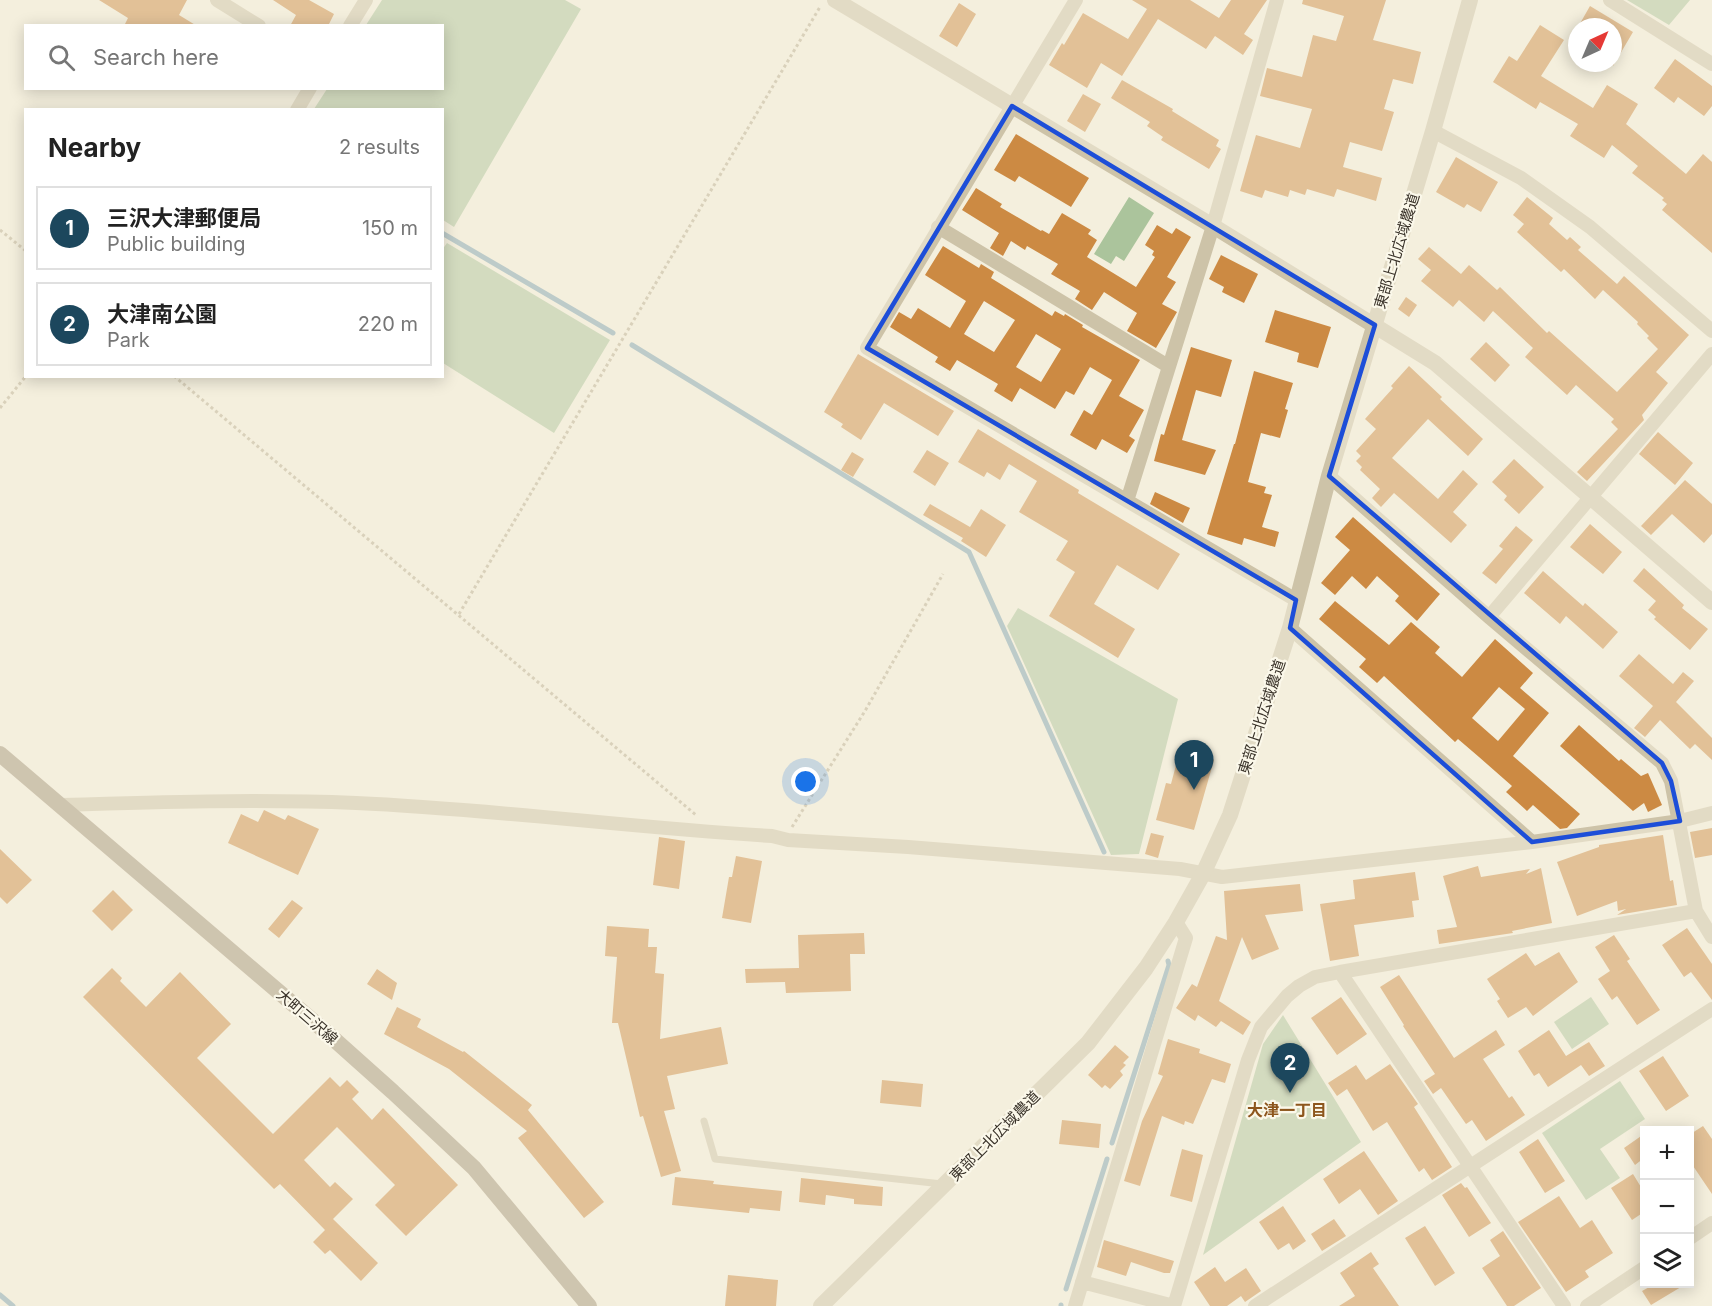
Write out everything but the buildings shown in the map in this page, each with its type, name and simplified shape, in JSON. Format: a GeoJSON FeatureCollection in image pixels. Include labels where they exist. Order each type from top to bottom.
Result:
{"type":"FeatureCollection","features":[{"type":"Feature","properties":{"kind":"main road","name":"大町三沢線"},"geometry":{"type":"LineString","coordinates":[[0,754],[327,1033],[474,1168],[588,1306]]}},
{"type":"Feature","properties":{"kind":"street"},"geometry":{"type":"LineString","coordinates":[[217,0],[256,24]]}},
{"type":"Feature","properties":{"kind":"street"},"geometry":{"type":"LineString","coordinates":[[351,24],[366,0]]}},
{"type":"Feature","properties":{"kind":"street"},"geometry":{"type":"LineString","coordinates":[[835,0],[1213,226],[1435,363],[1710,597]]}},
{"type":"Feature","properties":{"kind":"street"},"geometry":{"type":"LineString","coordinates":[[1076,0],[867,348],[1296,600]]}},
{"type":"Feature","properties":{"kind":"street"},"geometry":{"type":"LineString","coordinates":[[1127,501],[1213,226],[1278,0]]}},
{"type":"Feature","properties":{"kind":"street","name":"東部上北広域農道"},"geometry":{"type":"LineString","coordinates":[[821,1306],[1088,1043],[1146,968],[1176,922],[1203,874],[1230,815],[1290,628],[1329,476],[1470,0]]}},
{"type":"Feature","properties":{"kind":"street"},"geometry":{"type":"LineString","coordinates":[[1610,0],[1671,36],[1712,64]]}},
{"type":"Feature","properties":{"kind":"street"},"geometry":{"type":"LineString","coordinates":[[298,108],[309,90]]}},
{"type":"Feature","properties":{"kind":"street"},"geometry":{"type":"LineString","coordinates":[[1433,131],[1521,178],[1590,227],[1712,331]]}},
{"type":"Feature","properties":{"kind":"street"},"geometry":{"type":"LineString","coordinates":[[938,227],[1168,366]]}},
{"type":"Feature","properties":{"kind":"street"},"geometry":{"type":"LineString","coordinates":[[1489,616],[1712,354]]}},
{"type":"Feature","properties":{"kind":"street"},"geometry":{"type":"LineString","coordinates":[[1329,476],[1662,763],[1671,781],[1696,911],[1712,937]]}},
{"type":"Feature","properties":{"kind":"street"},"geometry":{"type":"LineString","coordinates":[[1290,628],[1532,842]]}},
{"type":"Feature","properties":{"kind":"street"},"geometry":{"type":"LineString","coordinates":[[61,805],[201,801],[356,803],[502,812],[772,836],[788,840],[1180,869],[1222,877],[1532,842],[1680,822],[1712,813]]}},
{"type":"Feature","properties":{"kind":"street"},"geometry":{"type":"LineString","coordinates":[[1083,1282],[1174,1306],[1248,1060],[1261,1027],[1287,996],[1299,986],[1315,977],[1340,972],[1696,911]]}},
{"type":"Feature","properties":{"kind":"street"},"geometry":{"type":"LineString","coordinates":[[1075,1306],[1186,938],[1176,922]]}},
{"type":"Feature","properties":{"kind":"street"},"geometry":{"type":"LineString","coordinates":[[1340,972],[1564,1306]]}},
{"type":"Feature","properties":{"kind":"street"},"geometry":{"type":"LineString","coordinates":[[1256,1306],[1712,1009]]}},
{"type":"Feature","properties":{"kind":"street"},"geometry":{"type":"LineString","coordinates":[[1694,1235],[1712,1223]]}},
{"type":"Feature","properties":{"kind":"street"},"geometry":{"type":"LineString","coordinates":[[1587,1306],[1640,1271]]}},
{"type":"Feature","properties":{"kind":"lane"},"geometry":{"type":"LineString","coordinates":[[704,1121],[715,1159],[945,1185]]}},
{"type":"Feature","properties":{"kind":"path"},"geometry":{"type":"LineString","coordinates":[[459,614],[824,0]]}},
{"type":"Feature","properties":{"kind":"path"},"geometry":{"type":"LineString","coordinates":[[0,230],[24,249]]}},
{"type":"Feature","properties":{"kind":"path"},"geometry":{"type":"LineString","coordinates":[[0,408],[24,378]]}},
{"type":"Feature","properties":{"kind":"path"},"geometry":{"type":"LineString","coordinates":[[176,378],[718,833]]}},
{"type":"Feature","properties":{"kind":"path"},"geometry":{"type":"LineString","coordinates":[[788,840],[794,823],[865,711],[943,574]]}},
{"type":"Feature","properties":{"kind":"highlighted area"},"geometry":{"type":"Polygon","coordinates":[[[1012,106],[1375,325],[1329,476],[1662,763],[1671,781],[1680,821],[1532,842],[1290,628],[1296,600],[867,348],[1012,106]]]}},
{"type":"Feature","properties":{"kind":"green space"},"geometry":{"type":"Polygon","coordinates":[[[382,0],[565,0],[581,9],[454,227],[444,221],[444,108],[315,108],[326,90],[444,90],[444,24],[367,24],[382,0]]]}},
{"type":"Feature","properties":{"kind":"green space"},"geometry":{"type":"Polygon","coordinates":[[[1627,0],[1690,0],[1669,25],[1627,0]]]}},
{"type":"Feature","properties":{"kind":"green space"},"geometry":{"type":"Polygon","coordinates":[[[1129,197],[1154,213],[1124,261],[1116,256],[1111,264],[1094,254],[1129,197]]]}},
{"type":"Feature","properties":{"kind":"green space"},"geometry":{"type":"Polygon","coordinates":[[[447,243],[610,340],[554,433],[444,364],[444,247],[447,243]]]}},
{"type":"Feature","properties":{"kind":"green space"},"geometry":{"type":"Polygon","coordinates":[[[1018,608],[1178,699],[1139,854],[1111,855],[1007,626],[1018,608]]]}},
{"type":"Feature","properties":{"kind":"green space"},"geometry":{"type":"Polygon","coordinates":[[[1591,997],[1609,1024],[1572,1049],[1554,1022],[1591,997]]]}},
{"type":"Feature","properties":{"kind":"green space"},"geometry":{"type":"Polygon","coordinates":[[[1283,1015],[1361,1142],[1203,1255],[1263,1044],[1283,1015]]]}},
{"type":"Feature","properties":{"kind":"green space"},"geometry":{"type":"Polygon","coordinates":[[[1620,1081],[1645,1119],[1600,1149],[1620,1178],[1586,1200],[1542,1133],[1620,1081]]]}},
{"type":"Feature","properties":{"kind":"waterway"},"geometry":{"type":"LineString","coordinates":[[444,234],[613,333]]}},
{"type":"Feature","properties":{"kind":"waterway"},"geometry":{"type":"LineString","coordinates":[[632,345],[969,552],[1104,852]]}},
{"type":"Feature","properties":{"kind":"waterway"},"geometry":{"type":"LineString","coordinates":[[1112,1143],[1169,965],[1168,961]]}},
{"type":"Feature","properties":{"kind":"waterway"},"geometry":{"type":"LineString","coordinates":[[1066,1289],[1107,1159]]}},
{"type":"Feature","properties":{"kind":"waterway"},"geometry":{"type":"LineString","coordinates":[[0,1295],[13,1306]]}},
{"type":"Feature","properties":{"kind":"place","name":"三沢大津郵便局"},"geometry":{"type":"Point","coordinates":[1194,790]}},
{"type":"Feature","properties":{"kind":"place","name":"大津南公園"},"geometry":{"type":"Point","coordinates":[1290,1093]}},
{"type":"Feature","properties":{"kind":"district","name":"大津一丁目"},"geometry":{"type":"Point","coordinates":[1287,1110]}}]}
